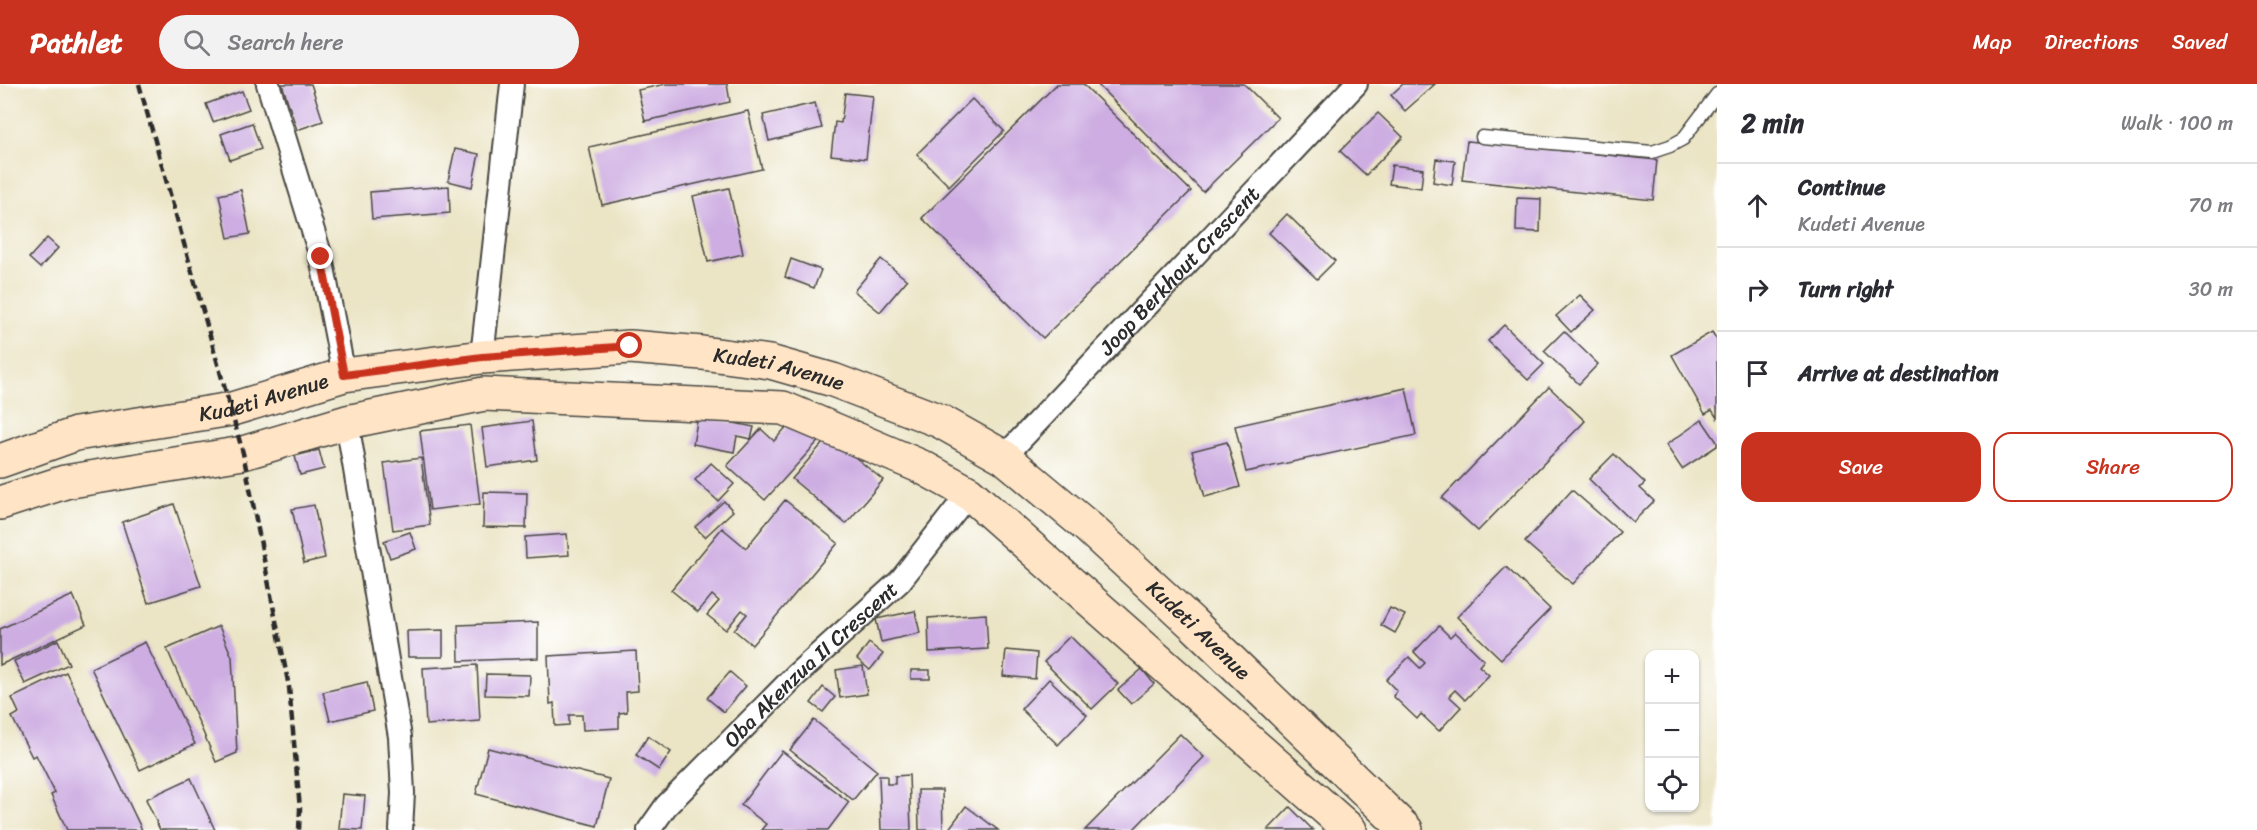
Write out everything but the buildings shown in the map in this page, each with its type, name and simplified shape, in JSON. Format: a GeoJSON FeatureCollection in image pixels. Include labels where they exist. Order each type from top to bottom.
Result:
{"type":"FeatureCollection","features":[{"type":"Feature","properties":{"kind":"main road","name":"Kudeti Avenue"},"geometry":{"type":"LineString","coordinates":[[0,461],[76,434],[232,409],[344,375],[482,357],[630,346],[770,362],[832,380],[939,421],[1004,457],[1089,528],[1192,623],[1406,830]]}},
{"type":"Feature","properties":{"kind":"main road","name":"Kudeti Avenue"},"geometry":{"type":"LineString","coordinates":[[0,503],[65,482],[243,453],[347,422],[484,394],[783,408],[922,467],[969,493],[1350,830]]}},
{"type":"Feature","properties":{"kind":"street"},"geometry":{"type":"LineString","coordinates":[[268,84],[321,257],[344,375]]}},
{"type":"Feature","properties":{"kind":"street"},"geometry":{"type":"LineString","coordinates":[[482,357],[512,84]]}},
{"type":"Feature","properties":{"kind":"street","name":"Joop Berkhout Crescent"},"geometry":{"type":"LineString","coordinates":[[1004,457],[1356,84]]}},
{"type":"Feature","properties":{"kind":"street"},"geometry":{"type":"LineString","coordinates":[[347,422],[400,736],[403,794],[401,830]]}},
{"type":"Feature","properties":{"kind":"street","name":"Oba Akenzua II Crescent"},"geometry":{"type":"LineString","coordinates":[[648,830],[666,806],[795,676],[900,581],[969,493]]}},
{"type":"Feature","properties":{"kind":"lane"},"geometry":{"type":"LineString","coordinates":[[1482,137],[1652,152],[1683,139],[1717,94]]}},
{"type":"Feature","properties":{"kind":"railway"},"geometry":{"type":"LineString","coordinates":[[139,84],[243,453],[289,687],[300,809],[299,830]]}},
{"type":"Feature","properties":{"kind":"route"},"geometry":{"type":"LineString","coordinates":[[321,257],[344,375],[482,357],[630,346]]}}]}
